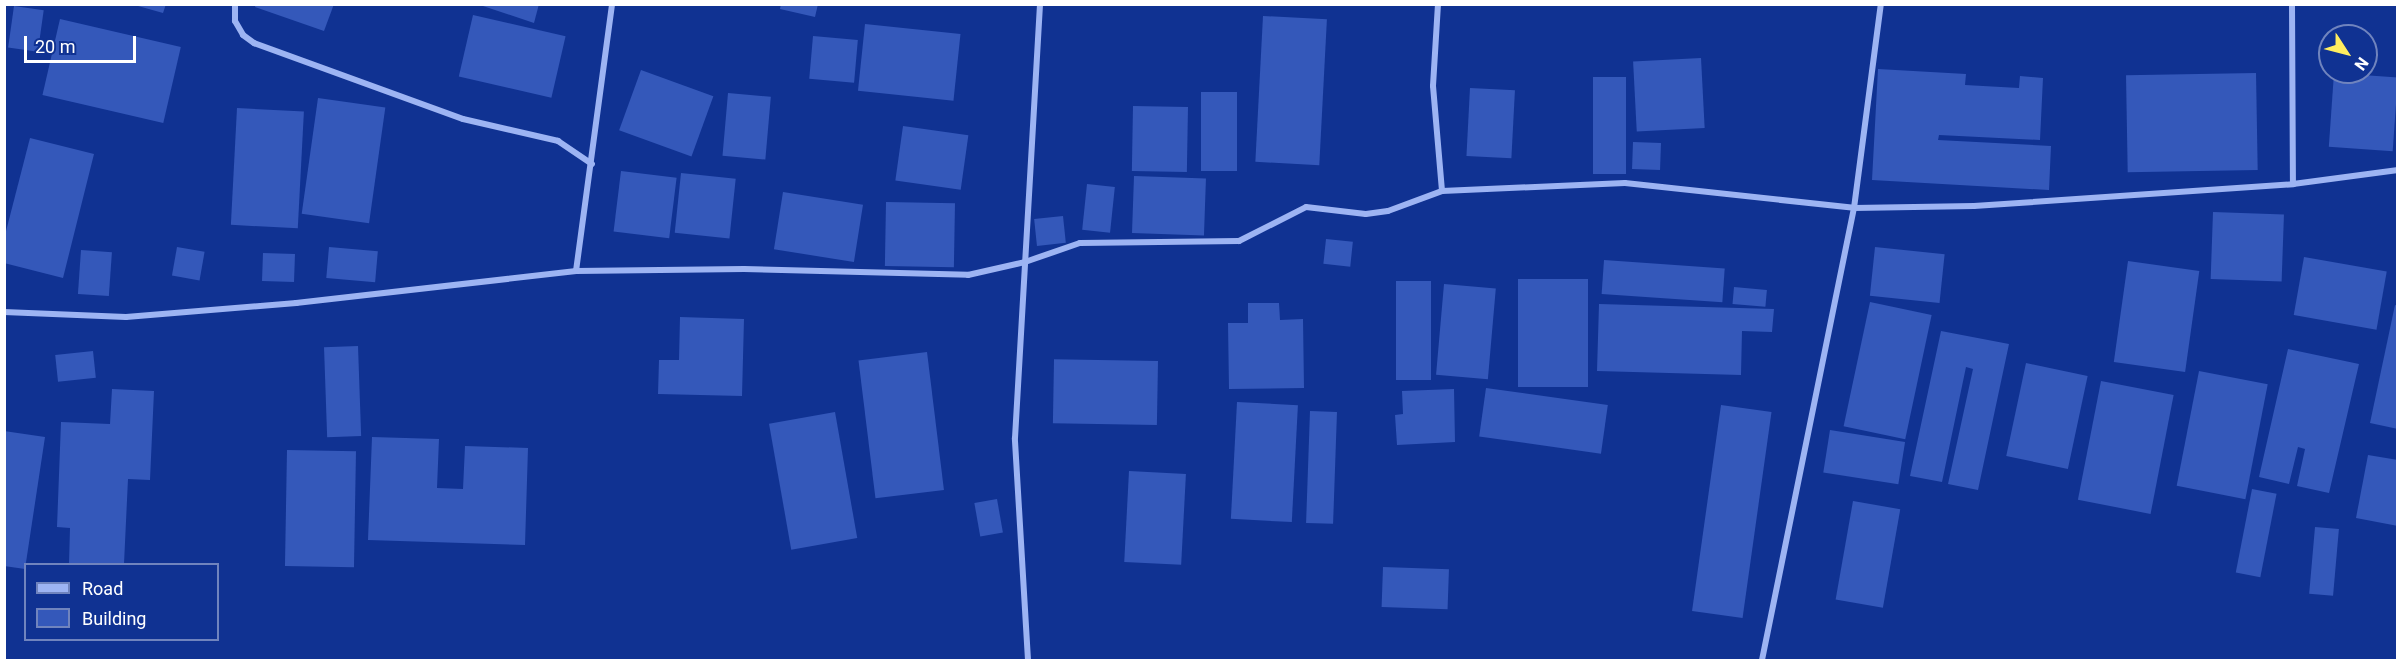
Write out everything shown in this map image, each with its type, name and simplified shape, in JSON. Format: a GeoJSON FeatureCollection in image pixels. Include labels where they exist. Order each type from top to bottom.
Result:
{"type":"FeatureCollection","features":[{"type":"Feature","properties":{"kind":"street"},"geometry":{"type":"LineString","coordinates":[[235,4],[235,21],[243,35],[254,43],[463,119],[558,141],[592,164]]}},
{"type":"Feature","properties":{"kind":"street"},"geometry":{"type":"LineString","coordinates":[[576,271],[612,4]]}},
{"type":"Feature","properties":{"kind":"street"},"geometry":{"type":"LineString","coordinates":[[1028,660],[1015,438],[1040,4]]}},
{"type":"Feature","properties":{"kind":"street"},"geometry":{"type":"LineString","coordinates":[[1438,4],[1433,87],[1442,191]]}},
{"type":"Feature","properties":{"kind":"street"},"geometry":{"type":"LineString","coordinates":[[1761,660],[1854,208],[1881,4]]}},
{"type":"Feature","properties":{"kind":"street"},"geometry":{"type":"LineString","coordinates":[[2292,4],[2293,184]]}},
{"type":"Feature","properties":{"kind":"street"},"geometry":{"type":"LineString","coordinates":[[4,312],[126,317],[296,303],[576,271],[744,269],[969,275],[1025,262],[1080,243],[1239,241],[1306,207],[1366,214],[1389,211],[1442,191],[1625,183],[1854,208],[1974,206],[2293,184],[2397,170]]}},
{"type":"Feature","properties":{"kind":"building"},"geometry":{"type":"Polygon","coordinates":[[[131,4],[166,4],[163,13],[131,4]]]}},
{"type":"Feature","properties":{"kind":"building"},"geometry":{"type":"Polygon","coordinates":[[[256,4],[334,4],[324,31],[255,7],[256,4]]]}},
{"type":"Feature","properties":{"kind":"building"},"geometry":{"type":"Polygon","coordinates":[[[477,4],[539,4],[534,23],[477,4]]]}},
{"type":"Feature","properties":{"kind":"building"},"geometry":{"type":"Polygon","coordinates":[[[781,4],[818,4],[815,17],[780,9],[781,4]]]}},
{"type":"Feature","properties":{"kind":"building"},"geometry":{"type":"Polygon","coordinates":[[[14,6],[44,10],[38,52],[8,48],[14,6]]]}},
{"type":"Feature","properties":{"kind":"building"},"geometry":{"type":"Polygon","coordinates":[[[473,15],[566,36],[551,98],[459,76],[473,15]]]}},
{"type":"Feature","properties":{"kind":"building"},"geometry":{"type":"Polygon","coordinates":[[[1263,16],[1327,19],[1319,165],[1255,162],[1263,16]]]}},
{"type":"Feature","properties":{"kind":"building"},"geometry":{"type":"Polygon","coordinates":[[[60,19],[181,47],[163,123],[42,95],[60,19]]]}},
{"type":"Feature","properties":{"kind":"building"},"geometry":{"type":"Polygon","coordinates":[[[865,24],[960,34],[953,101],[858,91],[865,24]]]}},
{"type":"Feature","properties":{"kind":"building"},"geometry":{"type":"Polygon","coordinates":[[[813,36],[858,40],[854,83],[809,79],[813,36]]]}},
{"type":"Feature","properties":{"kind":"building"},"geometry":{"type":"Polygon","coordinates":[[[1701,58],[1705,128],[1637,131],[1633,62],[1701,58]]]}},
{"type":"Feature","properties":{"kind":"building"},"geometry":{"type":"Polygon","coordinates":[[[1878,69],[1966,74],[1965,85],[2019,88],[2020,76],[2043,78],[2040,140],[1939,135],[1938,140],[2051,146],[2049,190],[1872,180],[1878,69]]]}},
{"type":"Feature","properties":{"kind":"building"},"geometry":{"type":"Polygon","coordinates":[[[641,70],[713,96],[691,156],[619,130],[641,70]]]}},
{"type":"Feature","properties":{"kind":"building"},"geometry":{"type":"Polygon","coordinates":[[[2256,73],[2258,170],[2128,172],[2126,75],[2256,73]]]}},
{"type":"Feature","properties":{"kind":"building"},"geometry":{"type":"Polygon","coordinates":[[[2378,76],[2398,77],[2393,151],[2329,147],[2333,84],[2378,84],[2378,76]]]}},
{"type":"Feature","properties":{"kind":"building"},"geometry":{"type":"Polygon","coordinates":[[[1593,77],[1626,77],[1626,174],[1593,174],[1593,77]]]}},
{"type":"Feature","properties":{"kind":"building"},"geometry":{"type":"Polygon","coordinates":[[[1470,88],[1515,90],[1511,158],[1466,156],[1470,88]]]}},
{"type":"Feature","properties":{"kind":"building"},"geometry":{"type":"Polygon","coordinates":[[[1201,92],[1237,92],[1237,171],[1201,171],[1201,92]]]}},
{"type":"Feature","properties":{"kind":"building"},"geometry":{"type":"Polygon","coordinates":[[[728,93],[771,97],[765,160],[723,156],[728,93]]]}},
{"type":"Feature","properties":{"kind":"building"},"geometry":{"type":"Polygon","coordinates":[[[318,98],[385,107],[369,223],[302,214],[318,98]]]}},
{"type":"Feature","properties":{"kind":"building"},"geometry":{"type":"Polygon","coordinates":[[[1133,106],[1188,107],[1187,172],[1132,171],[1133,106]]]}},
{"type":"Feature","properties":{"kind":"building"},"geometry":{"type":"Polygon","coordinates":[[[237,108],[304,112],[298,228],[231,225],[237,108]]]}},
{"type":"Feature","properties":{"kind":"building"},"geometry":{"type":"Polygon","coordinates":[[[903,126],[968,135],[961,190],[895,180],[903,126]]]}},
{"type":"Feature","properties":{"kind":"building"},"geometry":{"type":"Polygon","coordinates":[[[30,138],[94,154],[63,278],[4,263],[4,239],[30,138]]]}},
{"type":"Feature","properties":{"kind":"building"},"geometry":{"type":"Polygon","coordinates":[[[1633,142],[1661,143],[1660,170],[1632,169],[1633,142]]]}},
{"type":"Feature","properties":{"kind":"building"},"geometry":{"type":"Polygon","coordinates":[[[621,171],[677,178],[669,238],[614,232],[621,171]]]}},
{"type":"Feature","properties":{"kind":"building"},"geometry":{"type":"Polygon","coordinates":[[[681,173],[736,179],[729,238],[675,233],[681,173]]]}},
{"type":"Feature","properties":{"kind":"building"},"geometry":{"type":"Polygon","coordinates":[[[1134,176],[1206,179],[1204,235],[1132,233],[1134,176]]]}},
{"type":"Feature","properties":{"kind":"building"},"geometry":{"type":"Polygon","coordinates":[[[1087,184],[1115,187],[1110,233],[1082,230],[1087,184]]]}},
{"type":"Feature","properties":{"kind":"building"},"geometry":{"type":"Polygon","coordinates":[[[783,192],[863,205],[854,262],[774,249],[783,192]]]}},
{"type":"Feature","properties":{"kind":"building"},"geometry":{"type":"Polygon","coordinates":[[[886,202],[955,203],[954,267],[885,266],[886,202]]]}},
{"type":"Feature","properties":{"kind":"building"},"geometry":{"type":"Polygon","coordinates":[[[2213,212],[2284,214],[2282,281],[2211,279],[2213,212]]]}},
{"type":"Feature","properties":{"kind":"building"},"geometry":{"type":"Polygon","coordinates":[[[1063,216],[1066,243],[1037,246],[1034,219],[1063,216]]]}},
{"type":"Feature","properties":{"kind":"building"},"geometry":{"type":"Polygon","coordinates":[[[1326,239],[1353,242],[1350,267],[1323,264],[1326,239]]]}},
{"type":"Feature","properties":{"kind":"building"},"geometry":{"type":"Polygon","coordinates":[[[177,247],[205,252],[200,280],[172,276],[177,247]]]}},
{"type":"Feature","properties":{"kind":"building"},"geometry":{"type":"Polygon","coordinates":[[[329,247],[378,251],[375,282],[326,278],[329,247]]]}},
{"type":"Feature","properties":{"kind":"building"},"geometry":{"type":"Polygon","coordinates":[[[1875,247],[1945,254],[1939,303],[1870,296],[1875,247]]]}},
{"type":"Feature","properties":{"kind":"building"},"geometry":{"type":"Polygon","coordinates":[[[81,250],[112,252],[109,296],[78,294],[81,250]]]}},
{"type":"Feature","properties":{"kind":"building"},"geometry":{"type":"Polygon","coordinates":[[[263,253],[295,254],[294,282],[262,281],[263,253]]]}},
{"type":"Feature","properties":{"kind":"building"},"geometry":{"type":"Polygon","coordinates":[[[2304,257],[2387,272],[2376,330],[2294,315],[2304,257]]]}},
{"type":"Feature","properties":{"kind":"building"},"geometry":{"type":"Polygon","coordinates":[[[1604,260],[1725,268],[1722,302],[1602,294],[1604,260]]]}},
{"type":"Feature","properties":{"kind":"building"},"geometry":{"type":"Polygon","coordinates":[[[2128,261],[2199,271],[2185,372],[2114,362],[2128,261]]]}},
{"type":"Feature","properties":{"kind":"building"},"geometry":{"type":"Polygon","coordinates":[[[1518,279],[1588,279],[1588,387],[1518,387],[1518,279]]]}},
{"type":"Feature","properties":{"kind":"building"},"geometry":{"type":"Polygon","coordinates":[[[1396,281],[1431,281],[1431,380],[1396,380],[1396,281]]]}},
{"type":"Feature","properties":{"kind":"building"},"geometry":{"type":"Polygon","coordinates":[[[1444,284],[1496,289],[1488,379],[1436,375],[1444,284]]]}},
{"type":"Feature","properties":{"kind":"building"},"geometry":{"type":"Polygon","coordinates":[[[1734,287],[1767,290],[1765,307],[1733,304],[1734,287]]]}},
{"type":"Feature","properties":{"kind":"building"},"geometry":{"type":"Polygon","coordinates":[[[1870,302],[1932,315],[1905,439],[1844,426],[1870,302]]]}},
{"type":"Feature","properties":{"kind":"building"},"geometry":{"type":"Polygon","coordinates":[[[1248,303],[1279,303],[1280,320],[1303,319],[1304,388],[1229,389],[1228,323],[1248,323],[1248,303]]]}},
{"type":"Feature","properties":{"kind":"building"},"geometry":{"type":"Polygon","coordinates":[[[1599,304],[1774,309],[1772,332],[1742,331],[1741,375],[1597,371],[1599,304]]]}},
{"type":"Feature","properties":{"kind":"building"},"geometry":{"type":"Polygon","coordinates":[[[2395,305],[2398,306],[2398,429],[2370,423],[2395,305]]]}},
{"type":"Feature","properties":{"kind":"building"},"geometry":{"type":"Polygon","coordinates":[[[680,317],[744,319],[742,396],[658,394],[659,360],[679,360],[680,317]]]}},
{"type":"Feature","properties":{"kind":"building"},"geometry":{"type":"Polygon","coordinates":[[[1941,331],[2009,344],[1978,490],[1948,484],[1973,369],[1966,367],[1942,482],[1910,476],[1941,331]]]}},
{"type":"Feature","properties":{"kind":"building"},"geometry":{"type":"Polygon","coordinates":[[[358,346],[361,436],[327,437],[324,347],[358,346]]]}},
{"type":"Feature","properties":{"kind":"building"},"geometry":{"type":"Polygon","coordinates":[[[2288,349],[2359,364],[2329,493],[2297,486],[2305,449],[2298,447],[2289,484],[2259,477],[2288,349]]]}},
{"type":"Feature","properties":{"kind":"building"},"geometry":{"type":"Polygon","coordinates":[[[93,351],[96,378],[58,382],[55,355],[93,351]]]}},
{"type":"Feature","properties":{"kind":"building"},"geometry":{"type":"Polygon","coordinates":[[[927,352],[944,490],[875,498],[859,360],[927,352]]]}},
{"type":"Feature","properties":{"kind":"building"},"geometry":{"type":"Polygon","coordinates":[[[1054,359],[1158,361],[1157,425],[1053,423],[1054,359]]]}},
{"type":"Feature","properties":{"kind":"building"},"geometry":{"type":"Polygon","coordinates":[[[2026,363],[2088,376],[2068,469],[2006,456],[2026,363]]]}},
{"type":"Feature","properties":{"kind":"building"},"geometry":{"type":"Polygon","coordinates":[[[2199,371],[2268,384],[2245,499],[2177,486],[2199,371]]]}},
{"type":"Feature","properties":{"kind":"building"},"geometry":{"type":"Polygon","coordinates":[[[2101,381],[2174,395],[2151,514],[2078,500],[2101,381]]]}},
{"type":"Feature","properties":{"kind":"building"},"geometry":{"type":"Polygon","coordinates":[[[1486,388],[1608,405],[1601,454],[1479,437],[1486,388]]]}},
{"type":"Feature","properties":{"kind":"building"},"geometry":{"type":"Polygon","coordinates":[[[112,389],[154,391],[150,480],[128,479],[124,563],[69,563],[70,528],[57,527],[61,422],[110,424],[112,389]]]}},
{"type":"Feature","properties":{"kind":"building"},"geometry":{"type":"Polygon","coordinates":[[[1454,389],[1455,442],[1397,445],[1395,415],[1403,414],[1402,391],[1454,389]]]}},
{"type":"Feature","properties":{"kind":"building"},"geometry":{"type":"Polygon","coordinates":[[[1237,402],[1298,405],[1292,522],[1231,519],[1237,402]]]}},
{"type":"Feature","properties":{"kind":"building"},"geometry":{"type":"Polygon","coordinates":[[[1721,405],[1772,412],[1743,618],[1692,611],[1721,405]]]}},
{"type":"Feature","properties":{"kind":"building"},"geometry":{"type":"Polygon","coordinates":[[[1310,411],[1337,412],[1333,524],[1306,523],[1310,411]]]}},
{"type":"Feature","properties":{"kind":"building"},"geometry":{"type":"Polygon","coordinates":[[[835,412],[857,538],[791,550],[769,424],[835,412]]]}},
{"type":"Feature","properties":{"kind":"building"},"geometry":{"type":"Polygon","coordinates":[[[1830,430],[1905,442],[1898,484],[1823,472],[1830,430]]]}},
{"type":"Feature","properties":{"kind":"building"},"geometry":{"type":"Polygon","coordinates":[[[4,431],[45,437],[26,563],[24,563],[24,569],[4,566],[4,431]]]}},
{"type":"Feature","properties":{"kind":"building"},"geometry":{"type":"Polygon","coordinates":[[[372,437],[439,439],[437,488],[463,489],[465,446],[528,448],[525,545],[368,540],[372,437]]]}},
{"type":"Feature","properties":{"kind":"building"},"geometry":{"type":"Polygon","coordinates":[[[287,450],[356,451],[354,567],[285,566],[287,450]]]}},
{"type":"Feature","properties":{"kind":"building"},"geometry":{"type":"Polygon","coordinates":[[[2368,455],[2398,460],[2398,526],[2356,518],[2368,455]]]}},
{"type":"Feature","properties":{"kind":"building"},"geometry":{"type":"Polygon","coordinates":[[[1129,471],[1186,474],[1181,565],[1124,562],[1129,471]]]}},
{"type":"Feature","properties":{"kind":"building"},"geometry":{"type":"Polygon","coordinates":[[[2252,489],[2277,494],[2260,577],[2236,572],[2252,489]]]}},
{"type":"Feature","properties":{"kind":"building"},"geometry":{"type":"Polygon","coordinates":[[[997,499],[1003,532],[980,536],[974,503],[997,499]]]}},
{"type":"Feature","properties":{"kind":"building"},"geometry":{"type":"Polygon","coordinates":[[[1853,501],[1900,509],[1883,608],[1836,599],[1853,501]]]}},
{"type":"Feature","properties":{"kind":"building"},"geometry":{"type":"Polygon","coordinates":[[[2315,527],[2339,529],[2333,596],[2309,594],[2315,527]]]}},
{"type":"Feature","properties":{"kind":"building"},"geometry":{"type":"Polygon","coordinates":[[[1383,567],[1449,569],[1448,609],[1382,607],[1383,567]]]}}]}
